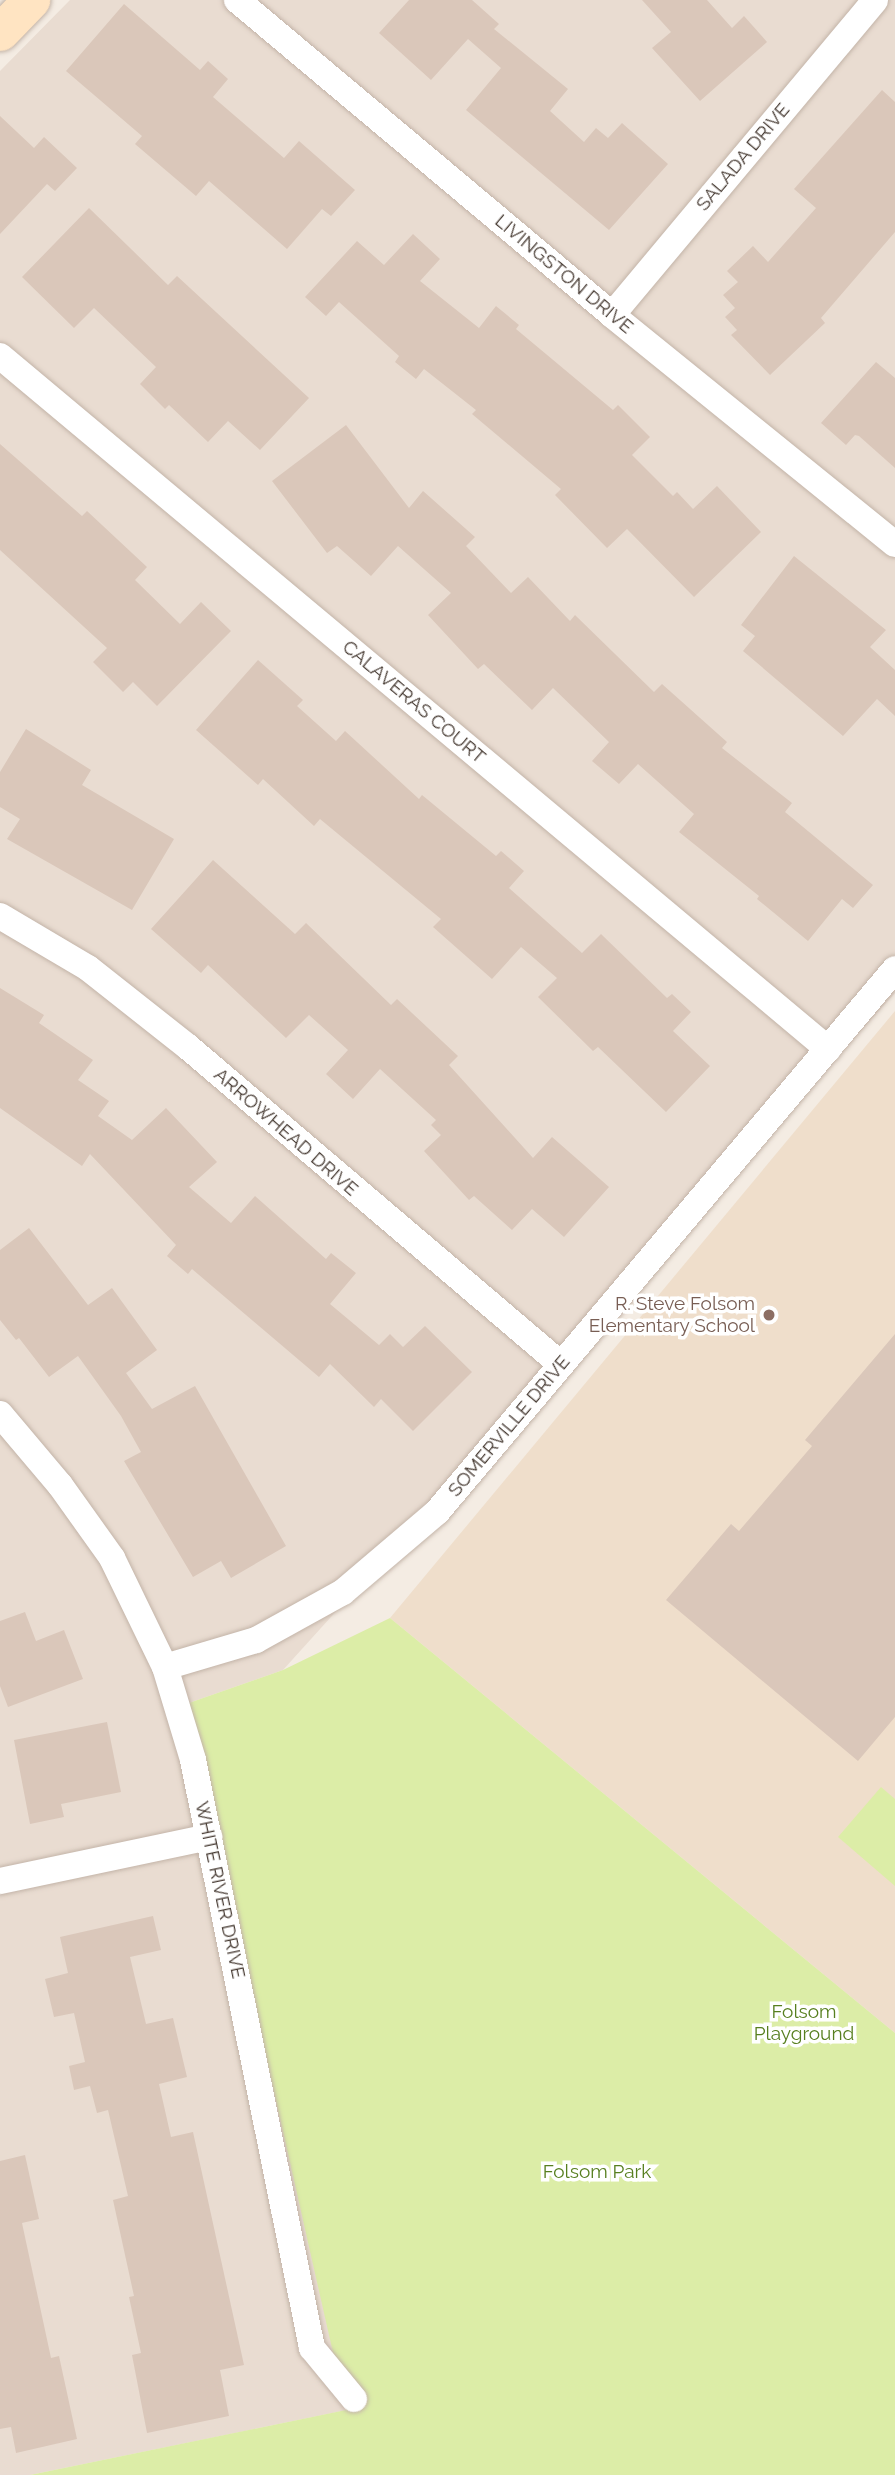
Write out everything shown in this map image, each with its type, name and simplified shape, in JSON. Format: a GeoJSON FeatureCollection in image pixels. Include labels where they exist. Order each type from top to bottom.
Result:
{"type":"FeatureCollection","features":[{"type":"Feature","properties":{"kind":"street"},"geometry":{"type":"LineString","coordinates":[[0,32],[31,0]]}},
{"type":"Feature","properties":{"kind":"street","name":"LIVINGSTON DRIVE"},"geometry":{"type":"LineString","coordinates":[[237,0],[612,315],[895,544]]}},
{"type":"Feature","properties":{"kind":"street","name":"SALADA DRIVE"},"geometry":{"type":"LineString","coordinates":[[612,315],[865,4]]}},
{"type":"Feature","properties":{"kind":"street","name":"CALAVERAS COURT"},"geometry":{"type":"LineString","coordinates":[[0,356],[828,1049]]}},
{"type":"Feature","properties":{"kind":"street","name":"ARROWHEAD DRIVE"},"geometry":{"type":"LineString","coordinates":[[0,916],[88,968],[188,1047],[561,1364]]}},
{"type":"Feature","properties":{"kind":"street","name":"SOMERVILLE DRIVE"},"geometry":{"type":"LineString","coordinates":[[165,1667],[256,1640],[343,1592],[437,1512],[895,969]]}},
{"type":"Feature","properties":{"kind":"street","name":"WHITE RIVER DRIVE"},"geometry":{"type":"LineString","coordinates":[[0,1414],[60,1485],[112,1558],[165,1667],[193,1760],[312,2348],[354,2399]]}},
{"type":"Feature","properties":{"kind":"street"},"geometry":{"type":"LineString","coordinates":[[0,1881],[209,1838]]}},
{"type":"Feature","properties":{"kind":"shaded area"},"geometry":{"type":"Polygon","coordinates":[[[70,0],[895,0],[895,993],[283,1670],[186,1704],[347,2410],[30,2475],[0,2475],[0,71],[70,0]]]}},
{"type":"Feature","properties":{"kind":"shaded area","name":"R. Steve Folsom Elementary School"},"geometry":{"type":"Polygon","coordinates":[[[895,1011],[895,2033],[390,1618],[895,1011]]]}},
{"type":"Feature","properties":{"kind":"green space","name":"Folsom Park"},"geometry":{"type":"Polygon","coordinates":[[[390,1618],[895,2033],[895,2475],[30,2475],[346,2410],[186,1704],[283,1670],[390,1618]]]}},
{"type":"Feature","properties":{"kind":"green space"},"geometry":{"type":"Polygon","coordinates":[[[881,1787],[895,1799],[895,1886],[838,1837],[881,1787]]]}},
{"type":"Feature","properties":{"kind":"building"},"geometry":{"type":"Polygon","coordinates":[[[409,0],[472,0],[499,24],[494,29],[568,89],[550,111],[584,142],[596,128],[608,138],[622,123],[668,164],[609,230],[466,110],[501,68],[468,39],[431,80],[379,33],[409,0]]]}},
{"type":"Feature","properties":{"kind":"building"},"geometry":{"type":"Polygon","coordinates":[[[642,0],[707,0],[732,28],[744,16],[767,42],[700,101],[652,48],[671,32],[642,0]]]}},
{"type":"Feature","properties":{"kind":"building"},"geometry":{"type":"Polygon","coordinates":[[[124,4],[200,70],[208,61],[228,79],[213,97],[284,158],[299,141],[355,190],[331,216],[322,209],[287,249],[209,181],[196,196],[135,144],[142,136],[66,71],[124,4]]]}},
{"type":"Feature","properties":{"kind":"building"},"geometry":{"type":"Polygon","coordinates":[[[882,90],[895,102],[895,232],[821,318],[825,323],[770,375],[731,335],[737,330],[725,317],[735,308],[723,295],[738,282],[727,271],[753,246],[768,262],[816,208],[794,189],[882,90]]]}},
{"type":"Feature","properties":{"kind":"building"},"geometry":{"type":"Polygon","coordinates":[[[0,116],[34,148],[44,137],[77,168],[55,191],[47,184],[0,234],[0,116]]]}},
{"type":"Feature","properties":{"kind":"building"},"geometry":{"type":"Polygon","coordinates":[[[89,208],[168,285],[177,276],[309,398],[260,450],[228,421],[208,442],[169,405],[165,409],[140,384],[156,367],[94,308],[74,328],[22,277],[89,208]]]}},
{"type":"Feature","properties":{"kind":"building"},"geometry":{"type":"Polygon","coordinates":[[[413,234],[440,259],[420,281],[479,328],[496,306],[519,325],[516,329],[613,410],[618,405],[650,437],[632,455],[673,496],[677,492],[693,509],[717,486],[761,532],[694,597],[627,529],[607,548],[555,495],[561,489],[472,414],[476,410],[424,369],[416,379],[395,362],[399,356],[339,302],[326,316],[305,297],[357,241],[384,265],[413,234]]]}},
{"type":"Feature","properties":{"kind":"building"},"geometry":{"type":"Polygon","coordinates":[[[876,362],[895,378],[895,468],[859,436],[855,435],[846,445],[821,423],[876,362]]]}},
{"type":"Feature","properties":{"kind":"building"},"geometry":{"type":"Polygon","coordinates":[[[346,425],[409,508],[423,491],[475,537],[466,546],[511,593],[528,577],[570,621],[575,615],[654,692],[662,684],[727,742],[722,748],[792,803],[785,812],[873,885],[853,908],[842,899],[808,941],[757,899],[759,896],[679,832],[694,814],[638,764],[619,784],[592,761],[609,742],[553,688],[532,710],[484,664],[478,669],[428,615],[451,593],[398,546],[371,576],[337,546],[327,553],[272,481],[346,425]]]}},
{"type":"Feature","properties":{"kind":"building"},"geometry":{"type":"Polygon","coordinates":[[[0,444],[82,516],[87,511],[147,567],[135,580],[180,624],[201,602],[231,631],[157,706],[133,682],[123,692],[93,662],[107,648],[0,550],[0,444]]]}},
{"type":"Feature","properties":{"kind":"building"},"geometry":{"type":"Polygon","coordinates":[[[794,556],[886,630],[870,647],[895,670],[895,716],[877,699],[843,736],[743,651],[755,636],[741,625],[794,556]]]}},
{"type":"Feature","properties":{"kind":"building"},"geometry":{"type":"Polygon","coordinates":[[[258,660],[303,700],[297,706],[336,741],[345,731],[419,799],[422,795],[496,856],[501,851],[524,871],[509,888],[582,953],[601,934],[667,998],[672,994],[691,1012],[673,1031],[710,1066],[666,1112],[598,1047],[593,1051],[538,997],[557,978],[521,947],[492,979],[433,927],[441,919],[320,819],[314,826],[263,779],[258,785],[196,730],[258,660]]]}},
{"type":"Feature","properties":{"kind":"building"},"geometry":{"type":"Polygon","coordinates":[[[26,729],[91,770],[82,785],[174,839],[132,910],[7,839],[20,819],[0,807],[0,772],[26,729]]]}},
{"type":"Feature","properties":{"kind":"building"},"geometry":{"type":"Polygon","coordinates":[[[213,860],[295,934],[306,923],[391,1005],[397,999],[458,1056],[449,1065],[533,1158],[552,1137],[609,1187],[564,1237],[532,1209],[512,1230],[474,1196],[469,1200],[424,1151],[441,1135],[431,1125],[436,1120],[380,1069],[353,1099],[326,1074],[348,1050],[309,1015],[286,1038],[208,965],[201,973],[151,929],[213,860]]]}},
{"type":"Feature","properties":{"kind":"building"},"geometry":{"type":"Polygon","coordinates":[[[0,988],[44,1015],[39,1023],[93,1060],[78,1080],[109,1101],[98,1116],[132,1140],[166,1108],[217,1162],[189,1187],[231,1223],[255,1196],[326,1259],[331,1253],[356,1273],[330,1304],[379,1345],[390,1334],[403,1347],[425,1326],[472,1372],[413,1431],[381,1399],[374,1407],[330,1364],[319,1377],[192,1269],[188,1274],[167,1256],[176,1245],[90,1154],[82,1166],[0,1108],[0,988]]]}},
{"type":"Feature","properties":{"kind":"building"},"geometry":{"type":"Polygon","coordinates":[[[29,1228],[88,1305],[112,1288],[157,1350],[126,1373],[152,1409],[195,1386],[286,1546],[231,1578],[221,1561],[193,1577],[124,1461],[141,1452],[121,1416],[78,1356],[49,1377],[19,1338],[16,1340],[0,1320],[0,1250],[29,1228]]]}},
{"type":"Feature","properties":{"kind":"building"},"geometry":{"type":"Polygon","coordinates":[[[895,1334],[895,1717],[858,1761],[666,1600],[731,1524],[739,1531],[812,1446],[805,1440],[895,1334]]]}},
{"type":"Feature","properties":{"kind":"building"},"geometry":{"type":"Polygon","coordinates":[[[25,1612],[36,1641],[64,1630],[83,1679],[8,1707],[0,1686],[0,1621],[25,1612]]]}},
{"type":"Feature","properties":{"kind":"building"},"geometry":{"type":"Polygon","coordinates":[[[107,1722],[121,1792],[61,1804],[64,1817],[30,1824],[14,1740],[107,1722]]]}},
{"type":"Feature","properties":{"kind":"building"},"geometry":{"type":"Polygon","coordinates":[[[153,1916],[161,1950],[130,1957],[146,2024],[173,2018],[187,2077],[159,2084],[171,2137],[193,2132],[244,2365],[220,2370],[229,2416],[147,2433],[132,2355],[141,2353],[129,2297],[134,2296],[113,2200],[128,2196],[108,2110],[97,2113],[90,2086],[74,2090],[69,2066],[85,2062],[74,2013],[54,2017],[45,1979],[68,1973],[60,1937],[153,1916]]]}},
{"type":"Feature","properties":{"kind":"building"},"geometry":{"type":"Polygon","coordinates":[[[25,2155],[39,2219],[22,2223],[51,2358],[59,2356],[77,2439],[16,2453],[11,2427],[0,2429],[0,2161],[25,2155]]]}},
{"type":"Feature","properties":{"kind":"place","name":"R. Steve Folsom Elementary School"},"geometry":{"type":"Point","coordinates":[769,1315]}},
{"type":"Feature","properties":{"kind":"park label","name":"Folsom Playground"},"geometry":{"type":"Point","coordinates":[804,2023]}}]}
